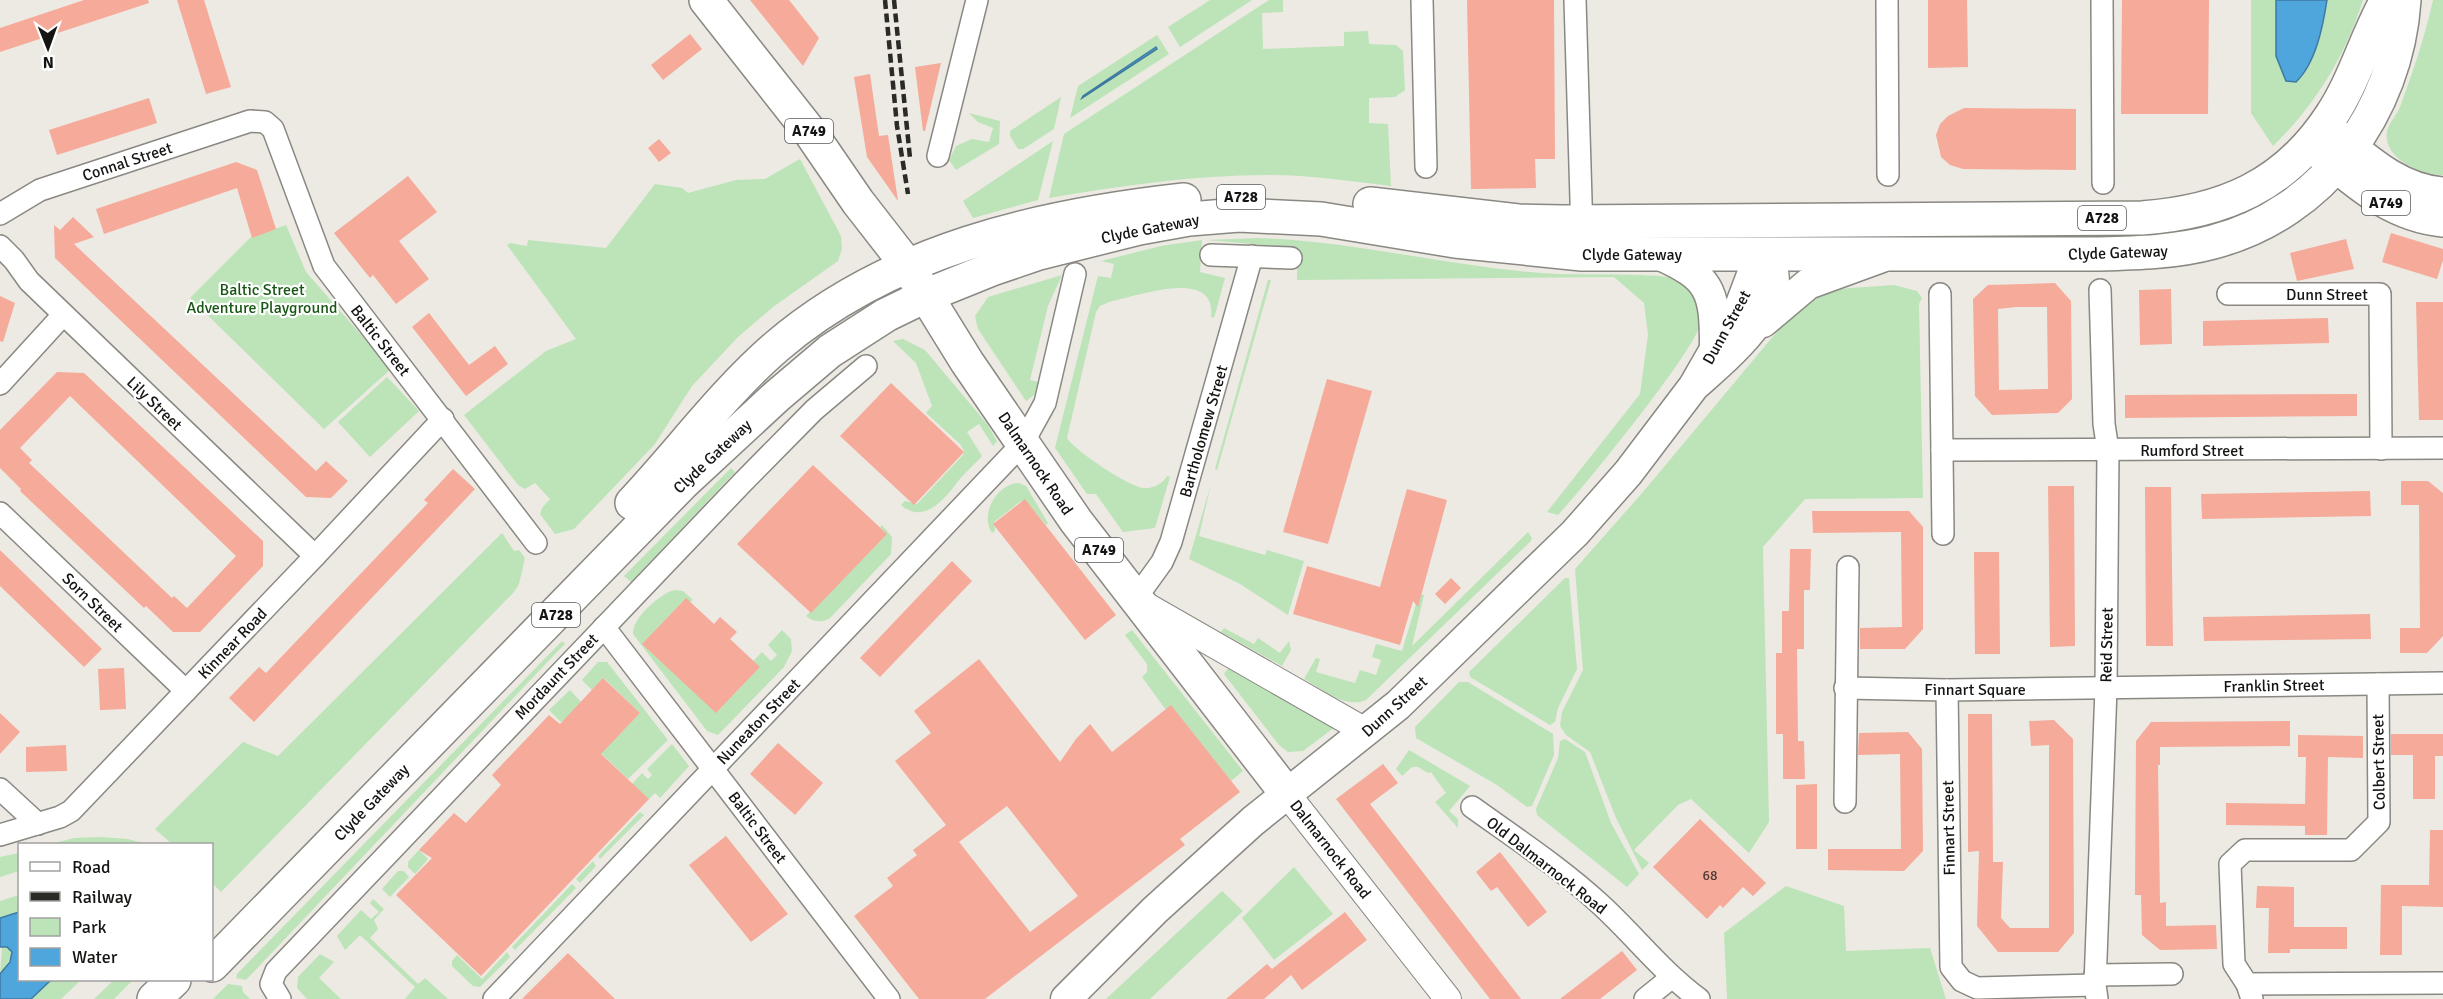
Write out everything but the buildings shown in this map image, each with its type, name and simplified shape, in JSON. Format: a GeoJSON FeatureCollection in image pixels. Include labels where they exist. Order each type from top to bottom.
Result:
{"type":"FeatureCollection","features":[{"type":"Feature","properties":{"kind":"main road","name":"Dalmarnock Road"},"geometry":{"type":"LineString","coordinates":[[706,0],[798,116],[858,202],[908,265],[925,296],[1076,521],[1287,794]]}},
{"type":"Feature","properties":{"kind":"main road","name":"Clyde Gateway"},"geometry":{"type":"LineString","coordinates":[[213,941],[564,576],[758,363],[792,334],[833,306],[908,265],[1046,220],[1107,209],[1188,199],[1270,196],[1518,221],[1582,222],[2142,218],[2186,213],[2218,206],[2263,184],[2317,135],[2341,97],[2387,0]]}},
{"type":"Feature","properties":{"kind":"main road","name":"Clyde Gateway"},"geometry":{"type":"LineString","coordinates":[[213,964],[683,483],[777,396],[830,351],[886,315],[925,296],[992,269],[1082,242],[1189,219],[1229,216],[1321,219],[1455,241],[1582,254],[2123,254],[2195,246],[2247,231],[2276,216],[2315,188],[2345,157],[2366,127],[2383,89],[2403,23],[2404,0]]}},
{"type":"Feature","properties":{"kind":"main road","name":"A749"},"geometry":{"type":"LineString","coordinates":[[2317,135],[2345,157],[2400,183],[2427,192],[2443,194]]}},
{"type":"Feature","properties":{"kind":"main road","name":"A749"},"geometry":{"type":"LineString","coordinates":[[2345,157],[2367,191],[2390,205],[2417,216],[2443,220]]}},
{"type":"Feature","properties":{"kind":"main road"},"geometry":{"type":"LineString","coordinates":[[1765,220],[1765,255]]}},
{"type":"Feature","properties":{"kind":"main road"},"geometry":{"type":"LineString","coordinates":[[1658,254],[1692,272],[1709,291],[1714,306],[1715,345]]}},
{"type":"Feature","properties":{"kind":"main road"},"geometry":{"type":"LineString","coordinates":[[1747,336],[1804,287],[1891,254]]}},
{"type":"Feature","properties":{"kind":"main road","name":"Dunn Street"},"geometry":{"type":"LineString","coordinates":[[1066,999],[1155,910],[1287,794],[1406,698],[1575,532],[1628,473],[1694,386],[1747,336],[1767,305],[1774,283],[1774,269],[1765,255],[1755,267],[1744,298],[1715,345],[1694,386]]}},
{"type":"Feature","properties":{"kind":"main road"},"geometry":{"type":"LineString","coordinates":[[154,999],[173,981]]}},
{"type":"Feature","properties":{"kind":"main road"},"geometry":{"type":"LineString","coordinates":[[178,999],[196,981]]}},
{"type":"Feature","properties":{"kind":"street"},"geometry":{"type":"LineString","coordinates":[[938,156],[976,0]]}},
{"type":"Feature","properties":{"kind":"street"},"geometry":{"type":"LineString","coordinates":[[1422,0],[1426,167]]}},
{"type":"Feature","properties":{"kind":"street"},"geometry":{"type":"LineString","coordinates":[[1575,0],[1582,254]]}},
{"type":"Feature","properties":{"kind":"street"},"geometry":{"type":"LineString","coordinates":[[1887,0],[1888,176]]}},
{"type":"Feature","properties":{"kind":"street"},"geometry":{"type":"LineString","coordinates":[[2102,0],[2103,183]]}},
{"type":"Feature","properties":{"kind":"street","name":"Connal Street"},"geometry":{"type":"LineString","coordinates":[[0,214],[40,190],[250,121],[260,120]]}},
{"type":"Feature","properties":{"kind":"street","name":"Baltic Street"},"geometry":{"type":"LineString","coordinates":[[260,120],[273,129],[324,266],[536,543]]}},
{"type":"Feature","properties":{"kind":"street","name":"Lily Street"},"geometry":{"type":"LineString","coordinates":[[0,246],[14,260],[28,281],[315,556]]}},
{"type":"Feature","properties":{"kind":"street"},"geometry":{"type":"LineString","coordinates":[[1211,255],[1291,258]]}},
{"type":"Feature","properties":{"kind":"street","name":"Bartholomew Street"},"geometry":{"type":"LineString","coordinates":[[1138,600],[1172,542],[1252,256]]}},
{"type":"Feature","properties":{"kind":"street","name":"Nuneaton Street"},"geometry":{"type":"LineString","coordinates":[[494,999],[1023,443],[1045,403],[1075,274]]}},
{"type":"Feature","properties":{"kind":"street","name":"Reid Street"},"geometry":{"type":"LineString","coordinates":[[2096,986],[2106,688],[2108,450],[2104,424],[2100,290]]}},
{"type":"Feature","properties":{"kind":"street"},"geometry":{"type":"LineString","coordinates":[[1940,294],[1943,534]]}},
{"type":"Feature","properties":{"kind":"street","name":"Dunn Street"},"geometry":{"type":"LineString","coordinates":[[2228,294],[2380,294],[2381,448]]}},
{"type":"Feature","properties":{"kind":"street"},"geometry":{"type":"LineString","coordinates":[[0,384],[63,315]]}},
{"type":"Feature","properties":{"kind":"street","name":"Mordaunt Street"},"geometry":{"type":"LineString","coordinates":[[280,999],[271,984],[276,971],[814,410],[866,366]]}},
{"type":"Feature","properties":{"kind":"street","name":"Kinnear Road"},"geometry":{"type":"LineString","coordinates":[[0,835],[68,813],[443,419]]}},
{"type":"Feature","properties":{"kind":"street","name":"Rumford Street"},"geometry":{"type":"LineString","coordinates":[[1942,450],[2443,448]]}},
{"type":"Feature","properties":{"kind":"street","name":"Sorn Street"},"geometry":{"type":"LineString","coordinates":[[0,513],[186,691]]}},
{"type":"Feature","properties":{"kind":"street"},"geometry":{"type":"LineString","coordinates":[[1845,802],[1848,567]]}},
{"type":"Feature","properties":{"kind":"street"},"geometry":{"type":"LineString","coordinates":[[1138,600],[1366,732]]}},
{"type":"Feature","properties":{"kind":"street","name":"Baltic Street"},"geometry":{"type":"LineString","coordinates":[[604,627],[889,999]]}},
{"type":"Feature","properties":{"kind":"street","name":"Franklin Street"},"geometry":{"type":"LineString","coordinates":[[2106,688],[2443,683]]}},
{"type":"Feature","properties":{"kind":"street","name":"Colbert Street"},"geometry":{"type":"LineString","coordinates":[[2250,991],[2234,964],[2230,864],[2245,850],[2351,850],[2379,822],[2378,684]]}},
{"type":"Feature","properties":{"kind":"street","name":"Finnart Square"},"geometry":{"type":"LineString","coordinates":[[1845,688],[1947,690],[2106,688]]}},
{"type":"Feature","properties":{"kind":"street","name":"Finnart Street"},"geometry":{"type":"LineString","coordinates":[[1947,690],[1951,966],[1962,981],[1977,988],[2096,986]]}},
{"type":"Feature","properties":{"kind":"street"},"geometry":{"type":"LineString","coordinates":[[0,789],[38,824]]}},
{"type":"Feature","properties":{"kind":"street","name":"Dalmarnock Road"},"geometry":{"type":"LineString","coordinates":[[1287,794],[1448,999]]}},
{"type":"Feature","properties":{"kind":"street","name":"Old Dalmarnock Road"},"geometry":{"type":"LineString","coordinates":[[1472,807],[1528,847],[1600,904],[1671,978],[1698,999]]}},
{"type":"Feature","properties":{"kind":"street"},"geometry":{"type":"LineString","coordinates":[[2096,986],[2172,974]]}},
{"type":"Feature","properties":{"kind":"street"},"geometry":{"type":"LineString","coordinates":[[1645,999],[1671,978]]}},
{"type":"Feature","properties":{"kind":"street"},"geometry":{"type":"LineString","coordinates":[[2250,991],[2443,983]]}},
{"type":"Feature","properties":{"kind":"green space"},"geometry":{"type":"Polygon","coordinates":[[[1210,0],[1252,0],[1180,47],[1168,27],[1210,0]]]}},
{"type":"Feature","properties":{"kind":"green space"},"geometry":{"type":"Polygon","coordinates":[[[1269,0],[1283,0],[1283,12],[1262,13],[1263,49],[1344,46],[1344,32],[1368,31],[1369,44],[1396,45],[1403,51],[1405,90],[1395,97],[1369,98],[1369,123],[1388,124],[1391,186],[1299,176],[1240,175],[1157,182],[1049,198],[1064,134],[1269,0]]]}},
{"type":"Feature","properties":{"kind":"green space"},"geometry":{"type":"Polygon","coordinates":[[[2251,0],[2363,0],[2338,61],[2327,79],[2303,114],[2273,146],[2251,113],[2251,0]]]}},
{"type":"Feature","properties":{"kind":"green space"},"geometry":{"type":"Polygon","coordinates":[[[2433,0],[2443,0],[2443,175],[2425,172],[2405,164],[2391,150],[2387,141],[2389,125],[2399,110],[2410,81],[2433,0]]]}},
{"type":"Feature","properties":{"kind":"green space"},"geometry":{"type":"Polygon","coordinates":[[[1157,35],[1169,54],[1070,118],[1078,86],[1157,35]]]}},
{"type":"Feature","properties":{"kind":"green space"},"geometry":{"type":"Polygon","coordinates":[[[1061,97],[1054,129],[1023,149],[1018,149],[1010,136],[1010,131],[1061,97]]]}},
{"type":"Feature","properties":{"kind":"green space"},"geometry":{"type":"Polygon","coordinates":[[[969,113],[1000,121],[999,144],[956,170],[949,160],[956,146],[972,139],[989,142],[993,128],[978,122],[969,113]]]}},
{"type":"Feature","properties":{"kind":"green space"},"geometry":{"type":"Polygon","coordinates":[[[1053,141],[1038,200],[973,218],[963,201],[1053,141]]]}},
{"type":"Feature","properties":{"kind":"green space"},"geometry":{"type":"Polygon","coordinates":[[[800,159],[841,236],[842,249],[838,261],[773,307],[738,337],[692,386],[655,444],[574,529],[555,534],[540,514],[550,499],[535,483],[525,489],[518,485],[464,415],[546,351],[576,339],[507,245],[510,243],[527,246],[528,240],[606,248],[655,184],[682,188],[688,193],[736,180],[765,179],[800,159]]]}},
{"type":"Feature","properties":{"kind":"green space","name":"Baltic Street Adventure Playground"},"geometry":{"type":"Polygon","coordinates":[[[286,225],[306,272],[391,369],[324,429],[190,298],[250,238],[286,225]]]}},
{"type":"Feature","properties":{"kind":"green space"},"geometry":{"type":"Polygon","coordinates":[[[1258,238],[1333,244],[1521,271],[1669,277],[1682,283],[1690,291],[1696,301],[1701,320],[1697,333],[1665,382],[1579,492],[1558,515],[1547,512],[1640,394],[1648,335],[1644,303],[1614,277],[1297,280],[1297,248],[1207,240],[1258,238]]]}},
{"type":"Feature","properties":{"kind":"green space"},"geometry":{"type":"Polygon","coordinates":[[[1202,240],[1200,272],[1225,278],[1214,318],[1211,317],[1209,302],[1201,292],[1172,288],[1109,302],[1100,306],[1096,312],[1067,438],[1114,475],[1136,486],[1150,488],[1160,484],[1167,476],[1170,477],[1155,528],[1123,532],[1096,494],[1087,494],[1055,448],[1098,276],[1111,278],[1114,264],[1101,261],[1161,246],[1202,240]]]}},
{"type":"Feature","properties":{"kind":"green space"},"geometry":{"type":"Polygon","coordinates":[[[1062,275],[1048,306],[1030,380],[1038,382],[1034,395],[1026,401],[978,329],[975,316],[988,297],[1062,275]]]}},
{"type":"Feature","properties":{"kind":"green space"},"geometry":{"type":"Polygon","coordinates":[[[1268,280],[1271,280],[1217,470],[1215,469],[1268,280]]]}},
{"type":"Feature","properties":{"kind":"green space"},"geometry":{"type":"Polygon","coordinates":[[[1894,285],[1917,291],[1922,298],[1919,304],[1923,498],[1805,499],[1763,547],[1769,822],[1749,853],[1691,799],[1678,805],[1634,850],[1649,863],[1642,870],[1616,818],[1590,752],[1566,735],[1560,726],[1562,712],[1583,670],[1575,569],[1643,492],[1790,316],[1816,296],[1837,289],[1894,285]]]}},
{"type":"Feature","properties":{"kind":"green space"},"geometry":{"type":"Polygon","coordinates":[[[903,339],[925,350],[987,424],[997,441],[993,446],[979,424],[967,432],[982,456],[939,503],[925,511],[917,512],[901,505],[905,501],[917,504],[963,455],[964,451],[960,444],[926,413],[932,406],[916,363],[893,341],[903,339]]]}},
{"type":"Feature","properties":{"kind":"green space"},"geometry":{"type":"Polygon","coordinates":[[[387,377],[419,411],[370,457],[338,422],[387,377]]]}},
{"type":"Feature","properties":{"kind":"green space"},"geometry":{"type":"Polygon","coordinates":[[[731,468],[735,472],[631,582],[624,576],[731,468]]]}},
{"type":"Feature","properties":{"kind":"green space"},"geometry":{"type":"Polygon","coordinates":[[[1019,483],[1026,486],[1048,523],[1046,525],[1028,503],[1021,501],[994,522],[995,531],[992,533],[988,517],[993,501],[1004,488],[1019,483]]]}},
{"type":"Feature","properties":{"kind":"green space"},"geometry":{"type":"Polygon","coordinates":[[[1211,484],[1199,536],[1265,555],[1267,550],[1304,561],[1288,615],[1240,584],[1189,559],[1211,484]]]}},
{"type":"Feature","properties":{"kind":"green space"},"geometry":{"type":"Polygon","coordinates":[[[882,525],[892,537],[891,554],[830,618],[818,621],[806,616],[884,537],[885,532],[880,527],[882,525]]]}},
{"type":"Feature","properties":{"kind":"green space"},"geometry":{"type":"Polygon","coordinates":[[[1528,532],[1532,538],[1530,542],[1366,700],[1350,702],[1341,700],[1304,679],[1316,658],[1320,659],[1316,672],[1355,683],[1360,670],[1376,675],[1381,660],[1372,657],[1376,644],[1402,651],[1419,594],[1424,595],[1412,646],[1528,532]]]}},
{"type":"Feature","properties":{"kind":"green space"},"geometry":{"type":"Polygon","coordinates":[[[502,533],[514,551],[519,550],[525,558],[519,584],[514,592],[221,892],[213,884],[213,843],[171,843],[155,829],[243,742],[278,756],[502,533]]]}},
{"type":"Feature","properties":{"kind":"green space"},"geometry":{"type":"Polygon","coordinates":[[[1565,578],[1569,578],[1577,669],[1558,708],[1555,722],[1550,725],[1470,677],[1469,672],[1565,578]]]}},
{"type":"Feature","properties":{"kind":"green space"},"geometry":{"type":"Polygon","coordinates":[[[674,590],[683,591],[693,600],[683,601],[645,641],[720,709],[757,670],[758,666],[753,661],[762,652],[771,661],[777,655],[768,645],[782,630],[791,639],[792,651],[784,667],[718,735],[707,731],[633,634],[642,614],[662,596],[674,590]]]}},
{"type":"Feature","properties":{"kind":"green space"},"geometry":{"type":"Polygon","coordinates":[[[1224,628],[1254,644],[1258,638],[1280,653],[1289,641],[1291,650],[1282,666],[1221,632],[1224,628]]]}},
{"type":"Feature","properties":{"kind":"green space"},"geometry":{"type":"Polygon","coordinates":[[[1132,630],[1243,771],[1231,781],[1174,709],[1166,710],[1142,677],[1147,672],[1147,664],[1125,635],[1132,630]]]}},
{"type":"Feature","properties":{"kind":"green space"},"geometry":{"type":"Polygon","coordinates":[[[562,641],[565,644],[246,980],[236,978],[237,974],[562,641]]]}},
{"type":"Feature","properties":{"kind":"green space"},"geometry":{"type":"Polygon","coordinates":[[[598,662],[607,662],[668,740],[628,779],[565,719],[561,722],[549,710],[570,690],[581,702],[574,710],[610,744],[640,713],[604,678],[592,690],[582,680],[598,662]]]}},
{"type":"Feature","properties":{"kind":"green space"},"geometry":{"type":"Polygon","coordinates":[[[1229,667],[1335,727],[1303,751],[1288,752],[1279,745],[1224,674],[1229,667]]]}},
{"type":"Feature","properties":{"kind":"green space"},"geometry":{"type":"Polygon","coordinates":[[[1459,682],[1468,682],[1553,734],[1554,755],[1532,806],[1527,807],[1497,785],[1416,738],[1415,727],[1459,682]]]}},
{"type":"Feature","properties":{"kind":"green space"},"geometry":{"type":"Polygon","coordinates":[[[1565,739],[1585,752],[1611,823],[1639,874],[1627,887],[1537,815],[1536,809],[1558,758],[1560,741],[1565,739]]]}},
{"type":"Feature","properties":{"kind":"green space"},"geometry":{"type":"Polygon","coordinates":[[[672,744],[689,766],[660,798],[655,793],[649,799],[632,784],[642,773],[648,779],[652,775],[647,769],[672,744]]]}},
{"type":"Feature","properties":{"kind":"green space"},"geometry":{"type":"Polygon","coordinates":[[[1409,750],[1470,786],[1449,811],[1458,819],[1458,828],[1435,802],[1446,793],[1431,772],[1412,767],[1402,776],[1396,769],[1409,750]]]}},
{"type":"Feature","properties":{"kind":"green space"},"geometry":{"type":"Polygon","coordinates":[[[640,812],[644,815],[600,859],[598,856],[640,812]]]}},
{"type":"Feature","properties":{"kind":"green space"},"geometry":{"type":"Polygon","coordinates":[[[101,837],[128,839],[143,843],[55,843],[74,838],[101,837]]]}},
{"type":"Feature","properties":{"kind":"green space"},"geometry":{"type":"Polygon","coordinates":[[[419,850],[428,859],[415,874],[408,867],[408,862],[419,850]]]}},
{"type":"Feature","properties":{"kind":"green space"},"geometry":{"type":"Polygon","coordinates":[[[18,853],[18,871],[0,877],[0,857],[18,853]]]}},
{"type":"Feature","properties":{"kind":"green space"},"geometry":{"type":"Polygon","coordinates":[[[593,861],[596,866],[580,883],[576,879],[593,861]]]}},
{"type":"Feature","properties":{"kind":"green space"},"geometry":{"type":"Polygon","coordinates":[[[1294,867],[1333,914],[1274,960],[1242,918],[1294,867]]]}},
{"type":"Feature","properties":{"kind":"green space"},"geometry":{"type":"Polygon","coordinates":[[[398,871],[404,871],[409,877],[390,897],[382,889],[398,871]]]}},
{"type":"Feature","properties":{"kind":"green space"},"geometry":{"type":"Polygon","coordinates":[[[572,884],[576,888],[515,950],[512,947],[572,884]]]}},
{"type":"Feature","properties":{"kind":"green space"},"geometry":{"type":"Polygon","coordinates":[[[1786,886],[1844,906],[1846,951],[1930,948],[1946,999],[1727,999],[1724,933],[1786,886]]]}},
{"type":"Feature","properties":{"kind":"green space"},"geometry":{"type":"Polygon","coordinates":[[[1222,891],[1243,911],[1150,999],[1106,999],[1222,891]]]}},
{"type":"Feature","properties":{"kind":"green space"},"geometry":{"type":"Polygon","coordinates":[[[18,895],[18,912],[0,918],[0,901],[18,895]]]}},
{"type":"Feature","properties":{"kind":"green space"},"geometry":{"type":"Polygon","coordinates":[[[373,899],[384,909],[374,920],[378,929],[370,938],[418,984],[425,978],[448,999],[405,999],[415,987],[360,935],[345,950],[337,936],[361,910],[371,919],[379,912],[370,903],[373,899]]]}},
{"type":"Feature","properties":{"kind":"green space"},"geometry":{"type":"Polygon","coordinates":[[[2,946],[10,949],[12,957],[0,974],[2,946]]]}},
{"type":"Feature","properties":{"kind":"green space"},"geometry":{"type":"Polygon","coordinates":[[[507,952],[510,957],[480,987],[473,986],[452,966],[452,961],[457,955],[482,979],[507,952]]]}},
{"type":"Feature","properties":{"kind":"green space"},"geometry":{"type":"Polygon","coordinates":[[[320,954],[334,962],[319,978],[341,999],[307,999],[297,988],[298,977],[320,954]]]}},
{"type":"Feature","properties":{"kind":"green space"},"geometry":{"type":"Polygon","coordinates":[[[50,981],[80,981],[61,999],[31,999],[50,981]]]}},
{"type":"Feature","properties":{"kind":"green space"},"geometry":{"type":"Polygon","coordinates":[[[113,981],[132,981],[114,999],[94,999],[113,981]]]}},
{"type":"Feature","properties":{"kind":"green space"},"geometry":{"type":"Polygon","coordinates":[[[228,984],[242,986],[243,992],[250,999],[213,999],[228,984]]]}},
{"type":"Feature","properties":{"kind":"water"},"geometry":{"type":"Polygon","coordinates":[[[2276,0],[2327,0],[2321,32],[2309,65],[2296,82],[2286,81],[2276,56],[2276,0]]]}},
{"type":"Feature","properties":{"kind":"water"},"geometry":{"type":"Polygon","coordinates":[[[1156,47],[1157,49],[1082,98],[1083,96],[1156,47]]]}},
{"type":"Feature","properties":{"kind":"water"},"geometry":{"type":"Polygon","coordinates":[[[18,912],[18,981],[50,981],[31,999],[0,999],[0,974],[10,962],[12,952],[7,947],[0,947],[0,918],[18,912]]]}},
{"type":"Feature","properties":{"kind":"railway"},"geometry":{"type":"LineString","coordinates":[[885,0],[897,126],[908,194]]}},
{"type":"Feature","properties":{"kind":"railway"},"geometry":{"type":"LineString","coordinates":[[894,0],[910,158]]}}]}
